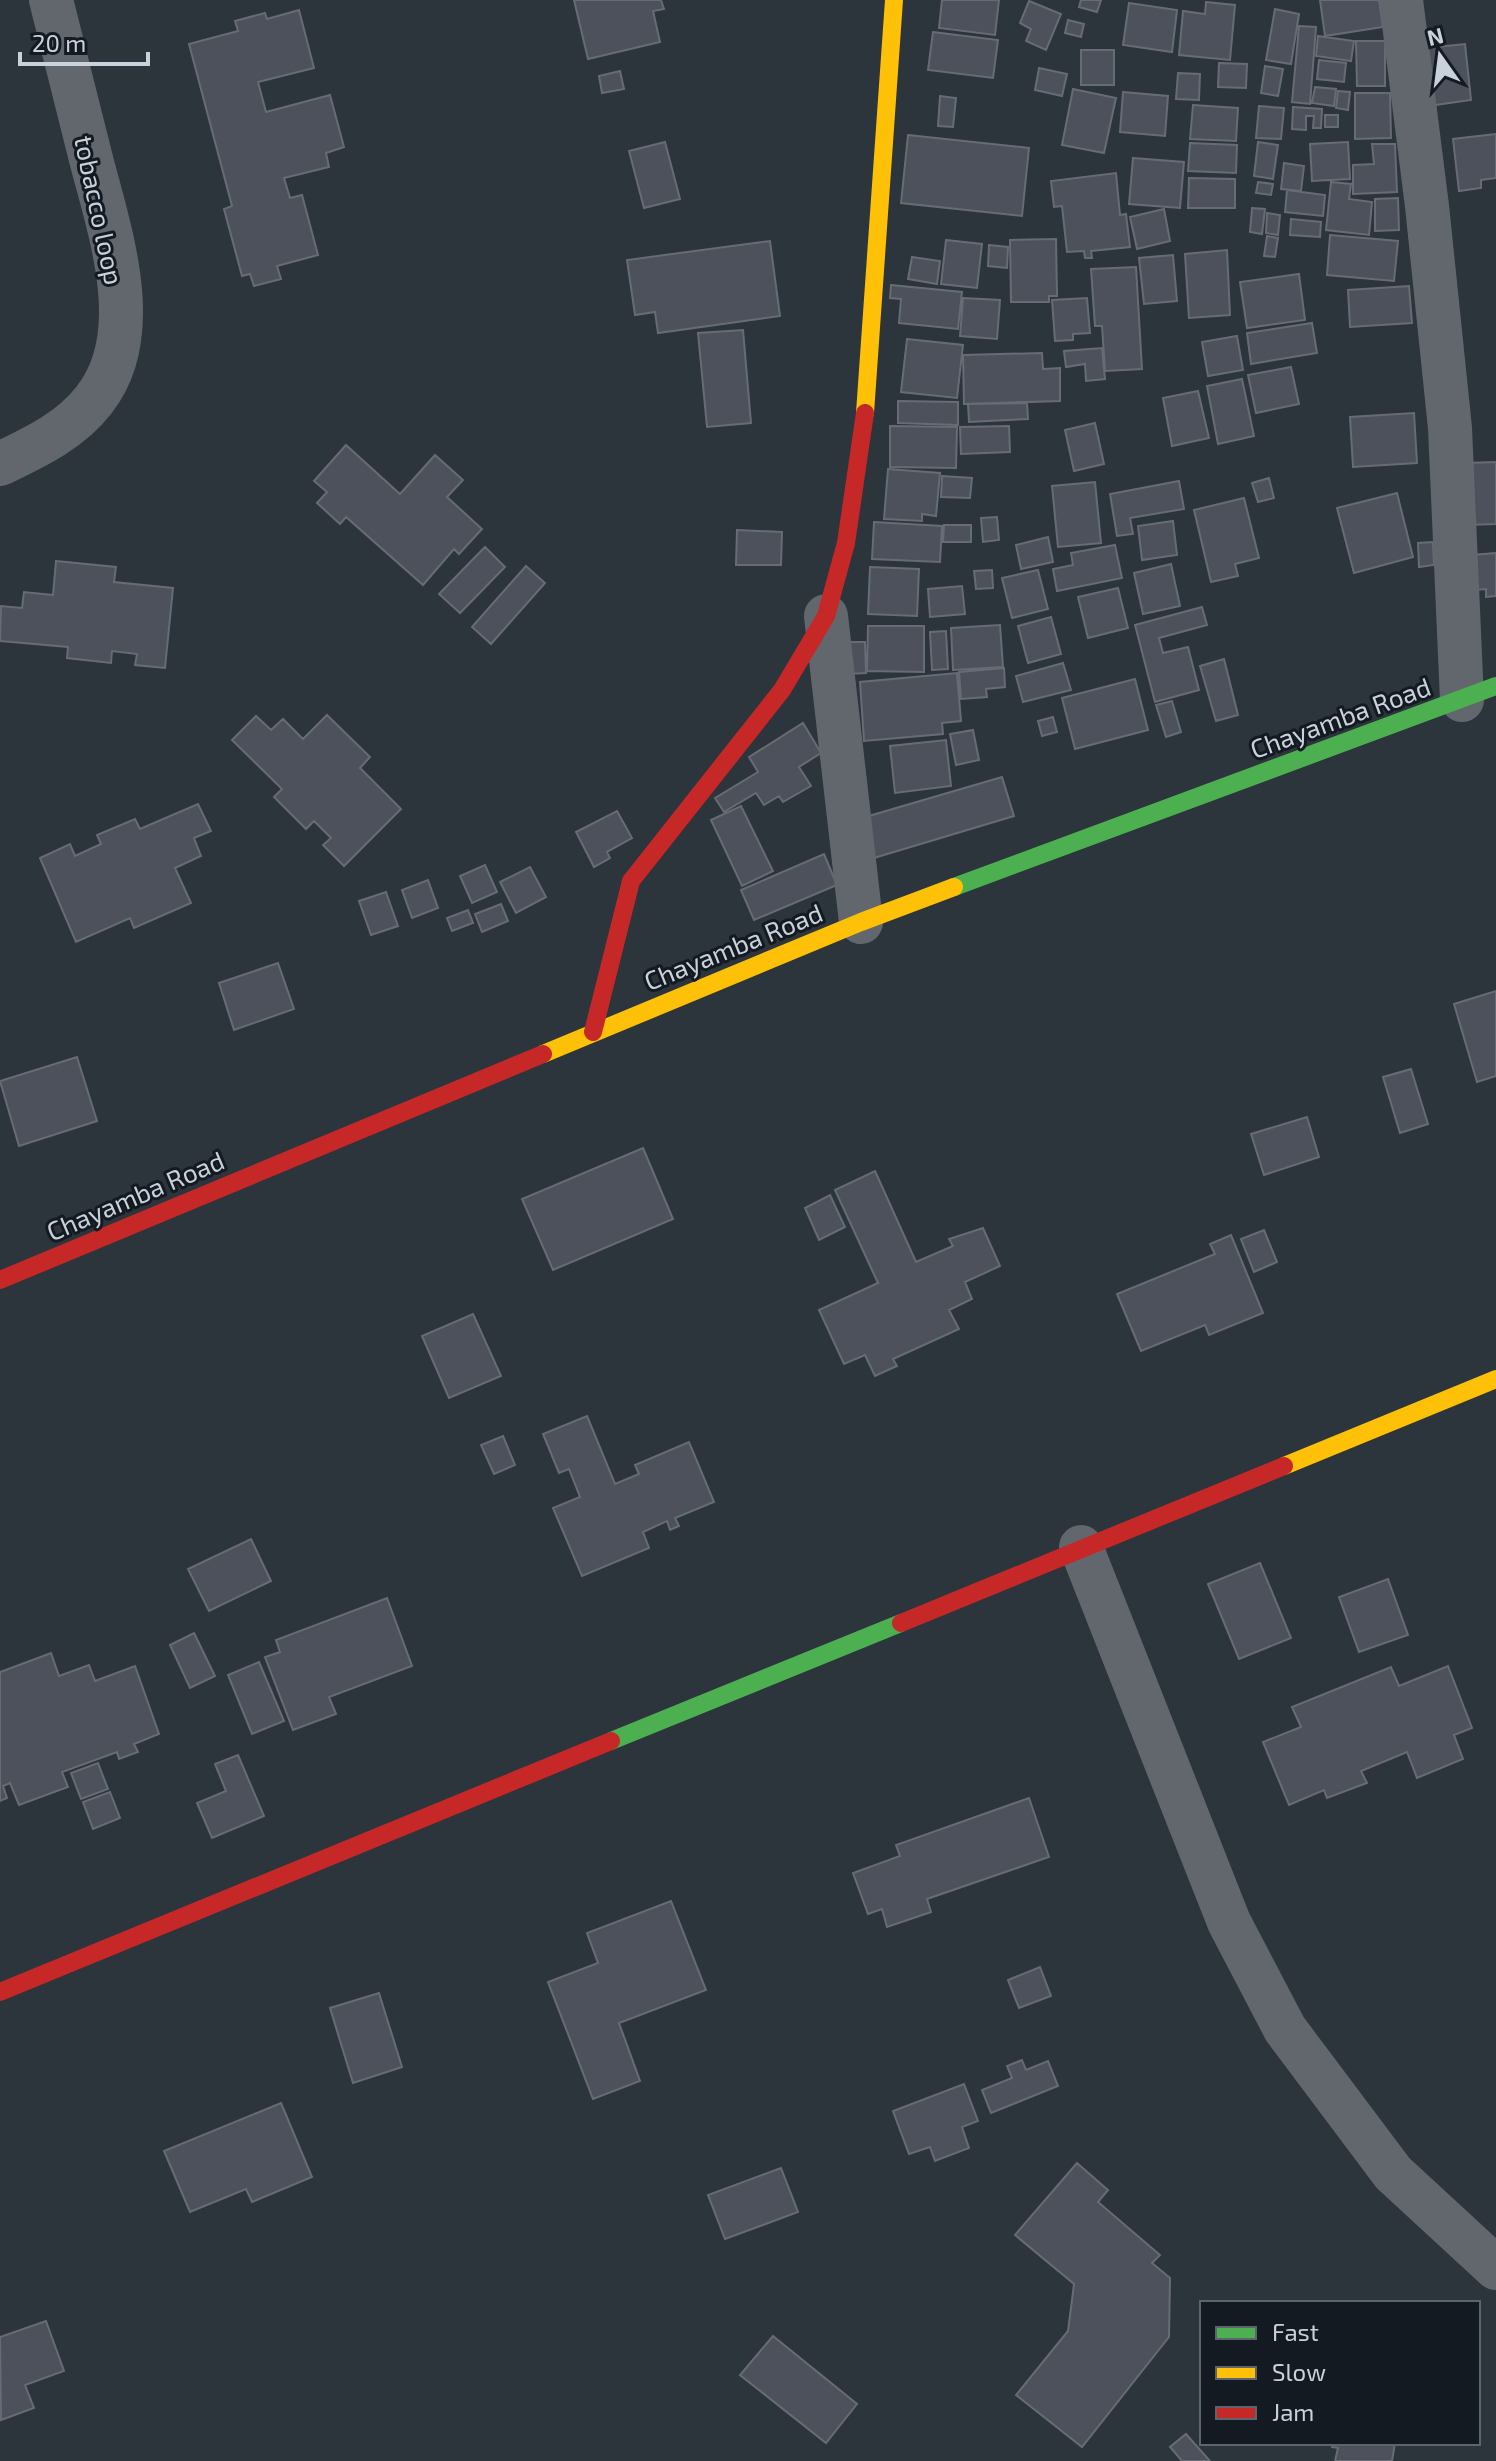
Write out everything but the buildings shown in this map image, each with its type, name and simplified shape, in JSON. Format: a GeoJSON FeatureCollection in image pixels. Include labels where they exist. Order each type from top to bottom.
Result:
{"type":"FeatureCollection","features":[{"type":"Feature","properties":{"kind":"street","name":"tobacco loop"},"geometry":{"type":"LineString","coordinates":[[0,464],[73,423],[96,398],[118,341],[120,310],[111,242],[51,0]]}},
{"type":"Feature","properties":{"kind":"street"},"geometry":{"type":"LineString","coordinates":[[593,1032],[631,881],[782,690],[826,616],[846,543],[869,388],[894,0]]}},
{"type":"Feature","properties":{"kind":"street"},"geometry":{"type":"LineString","coordinates":[[1401,0],[1427,206],[1479,693]]}},
{"type":"Feature","properties":{"kind":"street"},"geometry":{"type":"LineString","coordinates":[[826,616],[861,922]]}},
{"type":"Feature","properties":{"kind":"street","name":"Chayamba Road"},"geometry":{"type":"LineString","coordinates":[[0,1280],[861,922],[1479,693]]}},
{"type":"Feature","properties":{"kind":"street"},"geometry":{"type":"LineString","coordinates":[[0,1992],[1496,1379]]}},
{"type":"Feature","properties":{"kind":"street"},"geometry":{"type":"LineString","coordinates":[[1081,1547],[1229,1922],[1285,2029],[1393,2173],[1496,2268]]}},
{"type":"Feature","properties":{"kind":"traffic: fast"},"geometry":{"type":"LineString","coordinates":[[954,887],[1496,686]]}},
{"type":"Feature","properties":{"kind":"traffic: fast"},"geometry":{"type":"LineString","coordinates":[[611,1741],[901,1623]]}},
{"type":"Feature","properties":{"kind":"traffic: slow"},"geometry":{"type":"LineString","coordinates":[[865,413],[894,0]]}},
{"type":"Feature","properties":{"kind":"traffic: slow"},"geometry":{"type":"LineString","coordinates":[[543,1054],[861,922],[954,887]]}},
{"type":"Feature","properties":{"kind":"traffic: slow"},"geometry":{"type":"LineString","coordinates":[[1284,1466],[1496,1379]]}},
{"type":"Feature","properties":{"kind":"traffic: jam"},"geometry":{"type":"LineString","coordinates":[[593,1032],[631,881],[782,690],[826,616],[846,543],[865,413]]}},
{"type":"Feature","properties":{"kind":"traffic: jam"},"geometry":{"type":"LineString","coordinates":[[0,1280],[543,1054]]}},
{"type":"Feature","properties":{"kind":"traffic: jam"},"geometry":{"type":"LineString","coordinates":[[901,1623],[1284,1466]]}},
{"type":"Feature","properties":{"kind":"traffic: jam"},"geometry":{"type":"LineString","coordinates":[[0,1992],[611,1741]]}}]}
